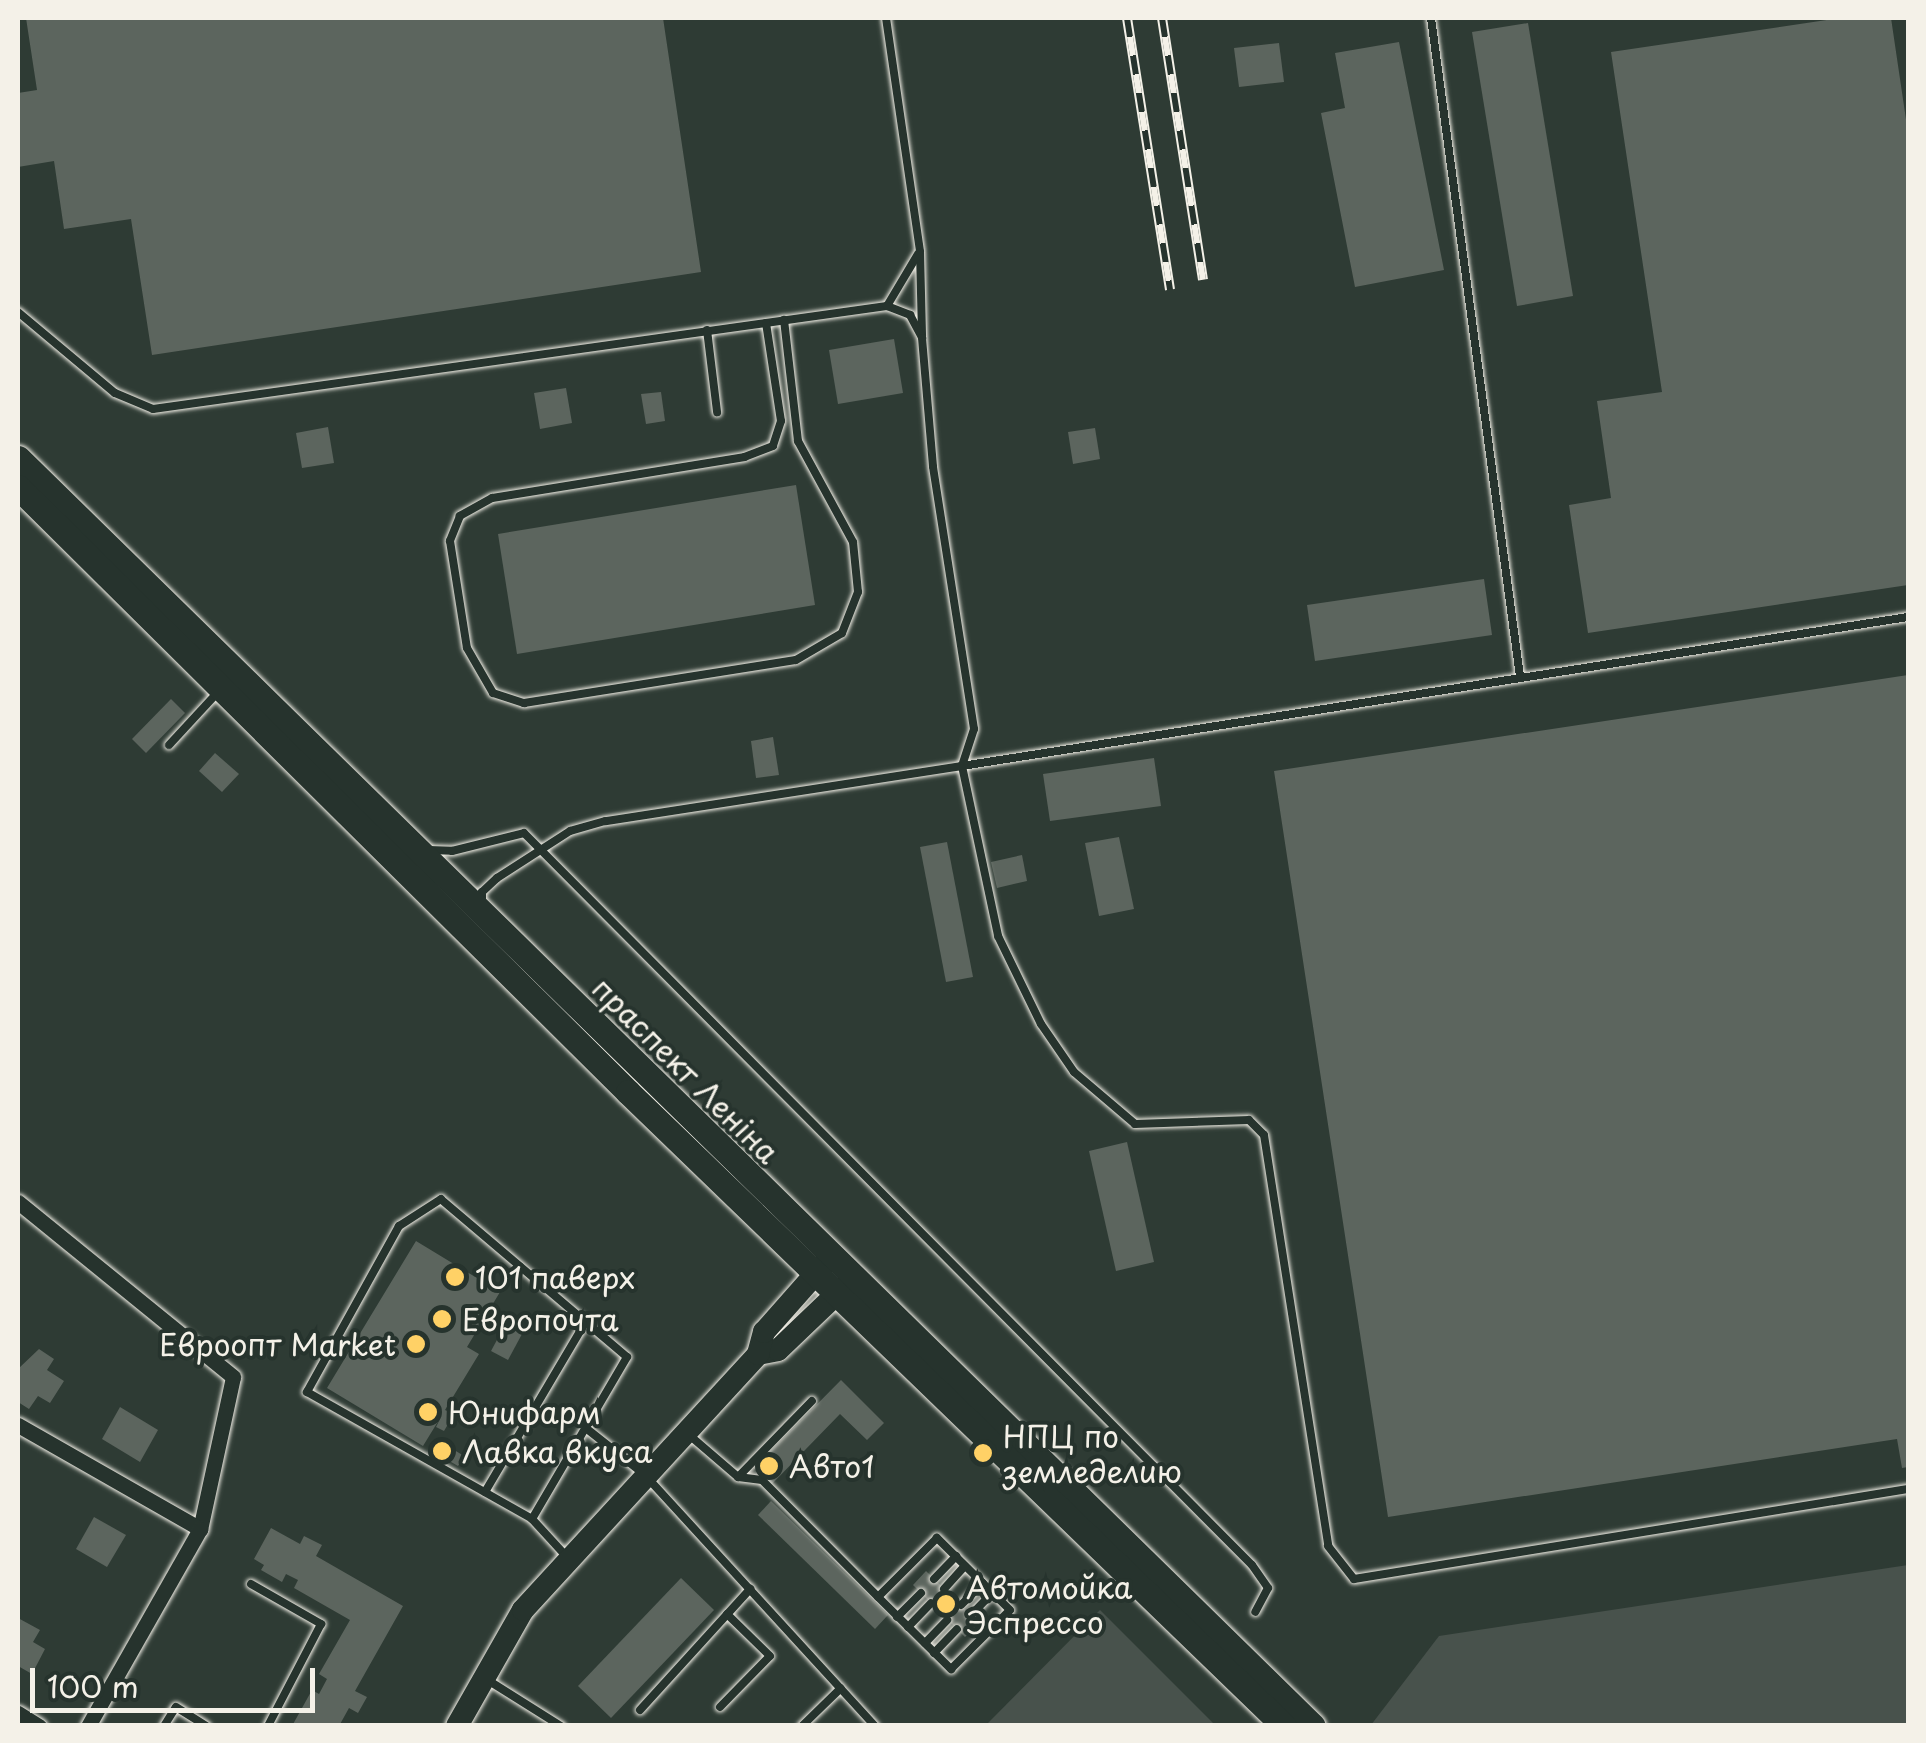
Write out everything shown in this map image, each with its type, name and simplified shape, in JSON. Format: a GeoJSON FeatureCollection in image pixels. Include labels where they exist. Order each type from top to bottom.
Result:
{"type":"FeatureCollection","features":[{"type":"Feature","properties":{"kind":"main road","name":"праспект Леніна"},"geometry":{"type":"LineString","coordinates":[[18,458],[482,915],[823,1265]]}},
{"type":"Feature","properties":{"kind":"main road","name":"праспект Леніна"},"geometry":{"type":"LineString","coordinates":[[18,487],[221,689],[823,1265],[1313,1726]]}},
{"type":"Feature","properties":{"kind":"main road","name":"праспект Леніна"},"geometry":{"type":"LineString","coordinates":[[845,1286],[1284,1726]]}},
{"type":"Feature","properties":{"kind":"street"},"geometry":{"type":"LineString","coordinates":[[18,1202],[232,1377],[200,1529],[88,1726]]}},
{"type":"Feature","properties":{"kind":"street"},"geometry":{"type":"LineString","coordinates":[[456,1726],[523,1610],[758,1354],[764,1332],[823,1265]]}},
{"type":"Feature","properties":{"kind":"street"},"geometry":{"type":"LineString","coordinates":[[758,1354],[778,1350],[845,1286]]}},
{"type":"Feature","properties":{"kind":"street"},"geometry":{"type":"LineString","coordinates":[[18,1425],[200,1529]]}},
{"type":"Feature","properties":{"kind":"street"},"geometry":{"type":"LineString","coordinates":[[18,1713],[40,1726]]}},
{"type":"Feature","properties":{"kind":"lane"},"geometry":{"type":"LineString","coordinates":[[886,18],[920,252],[922,338],[933,468],[974,729],[962,766],[998,936],[1041,1024],[1074,1072],[1135,1124],[1249,1120],[1264,1135],[1328,1546],[1354,1579],[1908,1489]]}},
{"type":"Feature","properties":{"kind":"lane"},"geometry":{"type":"LineString","coordinates":[[1431,18],[1520,676]]}},
{"type":"Feature","properties":{"kind":"lane"},"geometry":{"type":"LineString","coordinates":[[887,306],[920,252]]}},
{"type":"Feature","properties":{"kind":"lane"},"geometry":{"type":"LineString","coordinates":[[18,312],[115,394],[153,409],[887,306],[910,315],[922,338]]}},
{"type":"Feature","properties":{"kind":"lane"},"geometry":{"type":"LineString","coordinates":[[766,323],[781,421],[773,446],[745,457],[492,498],[460,516],[450,542],[467,648],[492,693],[524,702],[796,660],[842,633],[858,592],[852,542],[798,441],[784,320]]}},
{"type":"Feature","properties":{"kind":"lane"},"geometry":{"type":"LineString","coordinates":[[707,330],[717,412]]}},
{"type":"Feature","properties":{"kind":"lane"},"geometry":{"type":"LineString","coordinates":[[482,915],[482,892],[545,852],[570,831],[604,821],[1908,617]]}},
{"type":"Feature","properties":{"kind":"lane"},"geometry":{"type":"LineString","coordinates":[[168,746],[221,689]]}},
{"type":"Feature","properties":{"kind":"lane"},"geometry":{"type":"LineString","coordinates":[[413,849],[452,851],[524,833],[545,852],[1252,1564],[1268,1588],[1254,1612]]}},
{"type":"Feature","properties":{"kind":"lane"},"geometry":{"type":"LineString","coordinates":[[532,1519],[628,1358],[441,1199],[399,1226],[306,1392],[532,1519],[567,1558]]}},
{"type":"Feature","properties":{"kind":"lane"},"geometry":{"type":"LineString","coordinates":[[485,1492],[585,1323]]}},
{"type":"Feature","properties":{"kind":"lane"},"geometry":{"type":"LineString","coordinates":[[738,1477],[812,1401]]}},
{"type":"Feature","properties":{"kind":"lane"},"geometry":{"type":"LineString","coordinates":[[587,1429],[644,1474],[875,1726]]}},
{"type":"Feature","properties":{"kind":"lane"},"geometry":{"type":"LineString","coordinates":[[685,1431],[738,1477],[762,1480],[878,1597],[951,1669],[1010,1610],[937,1538],[878,1597]]}},
{"type":"Feature","properties":{"kind":"lane"},"geometry":{"type":"LineString","coordinates":[[934,1579],[956,1556]]}},
{"type":"Feature","properties":{"kind":"lane"},"geometry":{"type":"LineString","coordinates":[[944,1589],[965,1566]]}},
{"type":"Feature","properties":{"kind":"lane"},"geometry":{"type":"LineString","coordinates":[[961,1606],[982,1583]]}},
{"type":"Feature","properties":{"kind":"lane"},"geometry":{"type":"LineString","coordinates":[[251,1584],[321,1624],[268,1726]]}},
{"type":"Feature","properties":{"kind":"lane"},"geometry":{"type":"LineString","coordinates":[[640,1710],[750,1589]]}},
{"type":"Feature","properties":{"kind":"lane"},"geometry":{"type":"LineString","coordinates":[[898,1617],[921,1593]]}},
{"type":"Feature","properties":{"kind":"lane"},"geometry":{"type":"LineString","coordinates":[[971,1615],[992,1593]]}},
{"type":"Feature","properties":{"kind":"lane"},"geometry":{"type":"LineString","coordinates":[[908,1627],[931,1603]]}},
{"type":"Feature","properties":{"kind":"lane"},"geometry":{"type":"LineString","coordinates":[[720,1707],[770,1656],[728,1614]]}},
{"type":"Feature","properties":{"kind":"lane"},"geometry":{"type":"LineString","coordinates":[[925,1643],[948,1620]]}},
{"type":"Feature","properties":{"kind":"lane"},"geometry":{"type":"LineString","coordinates":[[934,1653],[957,1630]]}},
{"type":"Feature","properties":{"kind":"lane"},"geometry":{"type":"LineString","coordinates":[[482,1676],[561,1726]]}},
{"type":"Feature","properties":{"kind":"lane"},"geometry":{"type":"LineString","coordinates":[[802,1726],[840,1688]]}},
{"type":"Feature","properties":{"kind":"lane"},"geometry":{"type":"LineString","coordinates":[[164,1726],[176,1707],[206,1726]]}},
{"type":"Feature","properties":{"kind":"shaded area"},"geometry":{"type":"Polygon","coordinates":[[[1908,1565],[1908,1725],[1371,1725],[1439,1636],[1908,1565]]]}},
{"type":"Feature","properties":{"kind":"shaded area"},"geometry":{"type":"Polygon","coordinates":[[[1100,1610],[1215,1725],[986,1725],[1100,1610]]]}},
{"type":"Feature","properties":{"kind":"building"},"geometry":{"type":"Polygon","coordinates":[[[26,18],[663,18],[701,272],[152,355],[131,219],[64,229],[54,161],[18,167],[18,93],[37,90],[26,18]]]}},
{"type":"Feature","properties":{"kind":"building"},"geometry":{"type":"Polygon","coordinates":[[[1840,18],[1891,18],[1908,133],[1908,585],[1588,633],[1569,505],[1611,498],[1597,401],[1662,392],[1611,52],[1840,18]]]}},
{"type":"Feature","properties":{"kind":"building"},"geometry":{"type":"Polygon","coordinates":[[[1528,23],[1573,296],[1517,306],[1472,32],[1528,23]]]}},
{"type":"Feature","properties":{"kind":"building"},"geometry":{"type":"Polygon","coordinates":[[[1399,42],[1444,270],[1355,287],[1321,113],[1345,108],[1335,53],[1399,42]]]}},
{"type":"Feature","properties":{"kind":"building"},"geometry":{"type":"Polygon","coordinates":[[[1279,43],[1284,82],[1239,87],[1234,48],[1279,43]]]}},
{"type":"Feature","properties":{"kind":"building"},"geometry":{"type":"Polygon","coordinates":[[[894,339],[903,393],[838,404],[829,350],[894,339]]]}},
{"type":"Feature","properties":{"kind":"building"},"geometry":{"type":"Polygon","coordinates":[[[566,388],[572,423],[540,429],[534,393],[566,388]]]}},
{"type":"Feature","properties":{"kind":"building"},"geometry":{"type":"Polygon","coordinates":[[[661,392],[665,421],[646,424],[641,394],[661,392]]]}},
{"type":"Feature","properties":{"kind":"building"},"geometry":{"type":"Polygon","coordinates":[[[328,427],[334,463],[302,468],[296,433],[328,427]]]}},
{"type":"Feature","properties":{"kind":"building"},"geometry":{"type":"Polygon","coordinates":[[[1095,428],[1100,459],[1073,464],[1068,432],[1095,428]]]}},
{"type":"Feature","properties":{"kind":"building"},"geometry":{"type":"Polygon","coordinates":[[[796,485],[815,605],[517,654],[498,534],[796,485]]]}},
{"type":"Feature","properties":{"kind":"building"},"geometry":{"type":"Polygon","coordinates":[[[1484,579],[1492,635],[1315,661],[1307,605],[1484,579]]]}},
{"type":"Feature","properties":{"kind":"building"},"geometry":{"type":"Polygon","coordinates":[[[1908,675],[1908,1467],[1902,1468],[1897,1439],[1388,1517],[1274,771],[1908,675]]]}},
{"type":"Feature","properties":{"kind":"building"},"geometry":{"type":"Polygon","coordinates":[[[171,699],[185,713],[146,753],[132,739],[171,699]]]}},
{"type":"Feature","properties":{"kind":"building"},"geometry":{"type":"Polygon","coordinates":[[[773,737],[779,775],[756,778],[751,741],[773,737]]]}},
{"type":"Feature","properties":{"kind":"building"},"geometry":{"type":"Polygon","coordinates":[[[215,753],[239,774],[222,792],[199,771],[215,753]]]}},
{"type":"Feature","properties":{"kind":"building"},"geometry":{"type":"Polygon","coordinates":[[[1154,758],[1161,806],[1050,821],[1043,774],[1154,758]]]}},
{"type":"Feature","properties":{"kind":"building"},"geometry":{"type":"Polygon","coordinates":[[[1119,837],[1134,909],[1099,916],[1085,843],[1119,837]]]}},
{"type":"Feature","properties":{"kind":"building"},"geometry":{"type":"Polygon","coordinates":[[[947,842],[973,977],[946,982],[920,847],[947,842]]]}},
{"type":"Feature","properties":{"kind":"building"},"geometry":{"type":"Polygon","coordinates":[[[1022,855],[1027,881],[997,888],[991,862],[1022,855]]]}},
{"type":"Feature","properties":{"kind":"building"},"geometry":{"type":"Polygon","coordinates":[[[1127,1142],[1154,1262],[1116,1271],[1089,1151],[1127,1142]]]}},
{"type":"Feature","properties":{"kind":"building"},"geometry":{"type":"Polygon","coordinates":[[[416,1241],[500,1292],[467,1347],[479,1354],[445,1410],[454,1414],[444,1431],[436,1427],[442,1415],[423,1446],[327,1388],[416,1241]]]}},
{"type":"Feature","properties":{"kind":"building"},"geometry":{"type":"Polygon","coordinates":[[[505,1325],[522,1334],[508,1360],[491,1351],[505,1325]]]}},
{"type":"Feature","properties":{"kind":"building"},"geometry":{"type":"Polygon","coordinates":[[[39,1349],[54,1359],[47,1370],[64,1381],[50,1403],[38,1396],[29,1409],[18,1402],[18,1369],[39,1349]]]}},
{"type":"Feature","properties":{"kind":"building"},"geometry":{"type":"Polygon","coordinates":[[[841,1380],[884,1423],[867,1440],[840,1414],[771,1485],[754,1468],[841,1380]]]}},
{"type":"Feature","properties":{"kind":"building"},"geometry":{"type":"Polygon","coordinates":[[[120,1407],[158,1430],[140,1462],[102,1439],[120,1407]]]}},
{"type":"Feature","properties":{"kind":"building"},"geometry":{"type":"Polygon","coordinates":[[[438,1440],[464,1456],[458,1466],[432,1451],[438,1440]]]}},
{"type":"Feature","properties":{"kind":"building"},"geometry":{"type":"Polygon","coordinates":[[[771,1501],[888,1615],[875,1629],[758,1515],[771,1501]]]}},
{"type":"Feature","properties":{"kind":"building"},"geometry":{"type":"Polygon","coordinates":[[[94,1517],[126,1535],[107,1567],[76,1549],[94,1517]]]}},
{"type":"Feature","properties":{"kind":"building"},"geometry":{"type":"Polygon","coordinates":[[[271,1528],[300,1544],[304,1536],[322,1545],[316,1556],[403,1606],[355,1691],[367,1697],[358,1713],[349,1708],[339,1726],[292,1726],[312,1690],[319,1694],[327,1679],[319,1674],[350,1620],[294,1588],[298,1580],[286,1574],[282,1582],[261,1570],[264,1565],[254,1559],[271,1528]]]}},
{"type":"Feature","properties":{"kind":"building","name":"Автомойка Эспрессо"},"geometry":{"type":"Polygon","coordinates":[[[926,1571],[979,1623],[965,1637],[913,1585],[926,1571]]]}},
{"type":"Feature","properties":{"kind":"building"},"geometry":{"type":"Polygon","coordinates":[[[681,1578],[714,1610],[611,1718],[578,1686],[681,1578]]]}},
{"type":"Feature","properties":{"kind":"building"},"geometry":{"type":"Polygon","coordinates":[[[18,1618],[40,1630],[33,1642],[45,1649],[32,1674],[18,1666],[18,1618]]]}},
{"type":"Feature","properties":{"kind":"railway"},"geometry":{"type":"LineString","coordinates":[[1127,18],[1170,290]]}},
{"type":"Feature","properties":{"kind":"railway"},"geometry":{"type":"LineString","coordinates":[[1162,18],[1203,280]]}},
{"type":"Feature","properties":{"kind":"place","name":"101 паверх"},"geometry":{"type":"Point","coordinates":[455,1277]}},
{"type":"Feature","properties":{"kind":"place","name":"Европочта"},"geometry":{"type":"Point","coordinates":[442,1319]}},
{"type":"Feature","properties":{"kind":"place","name":"Евроопт Market"},"geometry":{"type":"Point","coordinates":[416,1344]}},
{"type":"Feature","properties":{"kind":"place","name":"Юнифарм"},"geometry":{"type":"Point","coordinates":[428,1412]}},
{"type":"Feature","properties":{"kind":"place","name":"Лавка вкуса"},"geometry":{"type":"Point","coordinates":[442,1451]}},
{"type":"Feature","properties":{"kind":"place","name":"НПЦ по земледелию"},"geometry":{"type":"Point","coordinates":[983,1453]}},
{"type":"Feature","properties":{"kind":"place","name":"Авто1"},"geometry":{"type":"Point","coordinates":[769,1466]}},
{"type":"Feature","properties":{"kind":"place","name":"Автомойка Эспрессо"},"geometry":{"type":"Point","coordinates":[946,1604]}}]}
